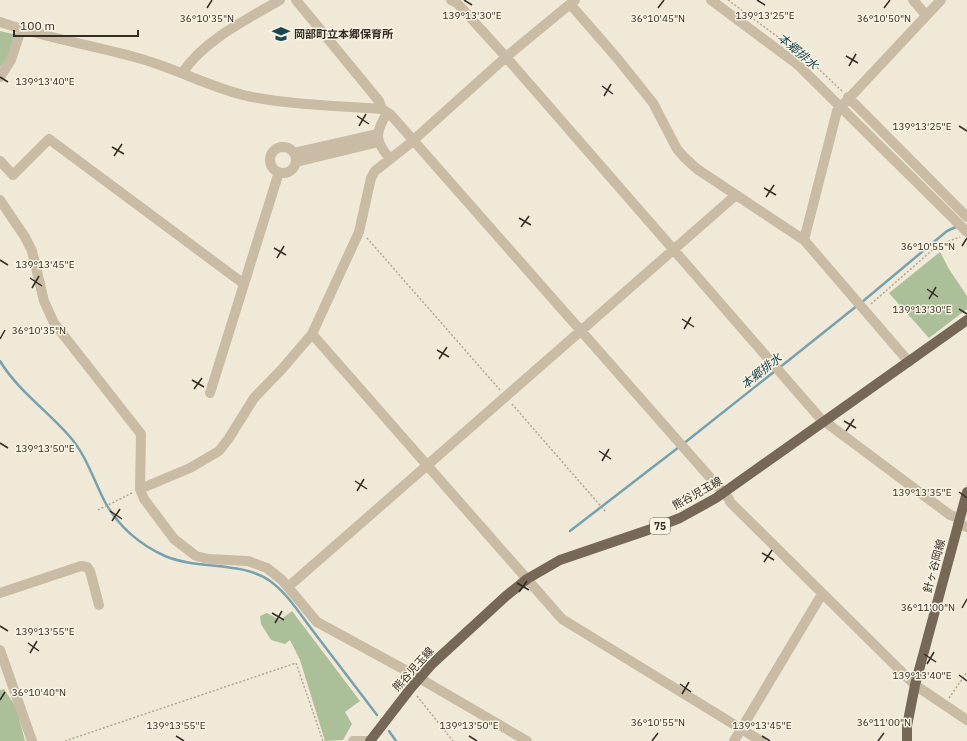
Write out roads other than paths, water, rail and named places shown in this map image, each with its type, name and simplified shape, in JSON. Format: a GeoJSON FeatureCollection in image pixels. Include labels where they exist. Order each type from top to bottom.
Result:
{"type":"FeatureCollection","features":[{"type":"Feature","properties":{"kind":"main road","name":"熊谷児玉線"},"geometry":{"type":"LineString","coordinates":[[368,741],[418,679],[506,596],[527,579],[560,560],[680,518],[724,493],[967,320]]}},
{"type":"Feature","properties":{"kind":"main road","name":"針ヶ谷岡線"},"geometry":{"type":"LineString","coordinates":[[907,741],[907,726],[915,685],[961,523],[966,496]]}},
{"type":"Feature","properties":{"kind":"street"},"geometry":{"type":"LineString","coordinates":[[183,72],[187,66],[217,38],[280,0]]}},
{"type":"Feature","properties":{"kind":"street"},"geometry":{"type":"LineString","coordinates":[[296,0],[379,101],[385,111],[414,141],[582,331],[724,493],[730,502],[915,685],[967,720]]}},
{"type":"Feature","properties":{"kind":"street"},"geometry":{"type":"LineString","coordinates":[[451,0],[458,3],[506,57],[825,422],[961,523]]}},
{"type":"Feature","properties":{"kind":"street"},"geometry":{"type":"LineString","coordinates":[[711,0],[797,64],[963,234]]}},
{"type":"Feature","properties":{"kind":"street"},"geometry":{"type":"LineString","coordinates":[[913,0],[926,14]]}},
{"type":"Feature","properties":{"kind":"street"},"geometry":{"type":"LineString","coordinates":[[804,240],[837,111],[848,97],[941,0]]}},
{"type":"Feature","properties":{"kind":"street"},"geometry":{"type":"LineString","coordinates":[[140,489],[190,468],[219,451],[254,398],[282,370],[312,334],[359,232],[371,178],[375,171],[414,141],[506,57],[572,2],[652,103],[684,158],[736,195],[804,240],[909,362]]}},
{"type":"Feature","properties":{"kind":"street"},"geometry":{"type":"LineString","coordinates":[[0,22],[21,30],[110,50],[183,72],[226,90],[247,96],[307,104],[385,111]]}},
{"type":"Feature","properties":{"kind":"street"},"geometry":{"type":"LineString","coordinates":[[0,77],[11,60],[21,30]]}},
{"type":"Feature","properties":{"kind":"street"},"geometry":{"type":"LineString","coordinates":[[848,97],[967,217]]}},
{"type":"Feature","properties":{"kind":"street"},"geometry":{"type":"LineString","coordinates":[[385,111],[378,138],[390,159]]}},
{"type":"Feature","properties":{"kind":"street"},"geometry":{"type":"LineString","coordinates":[[295,158],[378,138]]}},
{"type":"Feature","properties":{"kind":"street"},"geometry":{"type":"LineString","coordinates":[[0,161],[13,175],[49,139],[244,284]]}},
{"type":"Feature","properties":{"kind":"street"},"geometry":{"type":"LineString","coordinates":[[284,147],[295,158],[292,170],[284,173],[279,172],[271,164],[271,157],[273,153],[284,147]]}},
{"type":"Feature","properties":{"kind":"street"},"geometry":{"type":"LineString","coordinates":[[210,393],[279,172]]}},
{"type":"Feature","properties":{"kind":"street"},"geometry":{"type":"LineString","coordinates":[[288,587],[507,398],[736,195]]}},
{"type":"Feature","properties":{"kind":"street"},"geometry":{"type":"LineString","coordinates":[[0,200],[25,237],[32,252],[44,301],[54,323],[141,434],[140,489],[144,499],[168,531],[190,553],[202,558],[238,559],[259,564],[275,574],[288,587],[317,622],[527,741]]}},
{"type":"Feature","properties":{"kind":"street"},"geometry":{"type":"LineString","coordinates":[[312,334],[567,623],[761,741]]}},
{"type":"Feature","properties":{"kind":"street"},"geometry":{"type":"LineString","coordinates":[[0,593],[81,566],[87,567],[90,571],[99,604]]}},
{"type":"Feature","properties":{"kind":"street"},"geometry":{"type":"LineString","coordinates":[[734,741],[822,594]]}},
{"type":"Feature","properties":{"kind":"street"},"geometry":{"type":"LineString","coordinates":[[0,650],[32,741]]}},
{"type":"Feature","properties":{"kind":"street"},"geometry":{"type":"LineString","coordinates":[[902,741],[907,726]]}},
{"type":"Feature","properties":{"kind":"street"},"geometry":{"type":"LineString","coordinates":[[353,741],[368,741]]}},
{"type":"Feature","properties":{"kind":"waterway","name":"本郷排水"},"geometry":{"type":"LineString","coordinates":[[862,302],[947,231],[958,226]]}},
{"type":"Feature","properties":{"kind":"waterway","name":"本郷排水"},"geometry":{"type":"LineString","coordinates":[[779,368],[858,305]]}},
{"type":"Feature","properties":{"kind":"waterway"},"geometry":{"type":"LineString","coordinates":[[0,361],[7,372],[25,392],[77,445],[110,511],[130,534],[156,552],[165,556],[191,563],[247,571],[270,581],[282,591],[293,604],[377,715]]}},
{"type":"Feature","properties":{"kind":"waterway","name":"本郷排水"},"geometry":{"type":"LineString","coordinates":[[683,444],[775,371]]}},
{"type":"Feature","properties":{"kind":"waterway","name":"本郷排水"},"geometry":{"type":"LineString","coordinates":[[570,531],[679,447]]}},
{"type":"Feature","properties":{"kind":"waterway"},"geometry":{"type":"LineString","coordinates":[[389,731],[396,741]]}},
{"type":"Feature","properties":{"kind":"place","name":"岡部町立本郷保育所"},"geometry":{"type":"Point","coordinates":[281,34]}}]}
